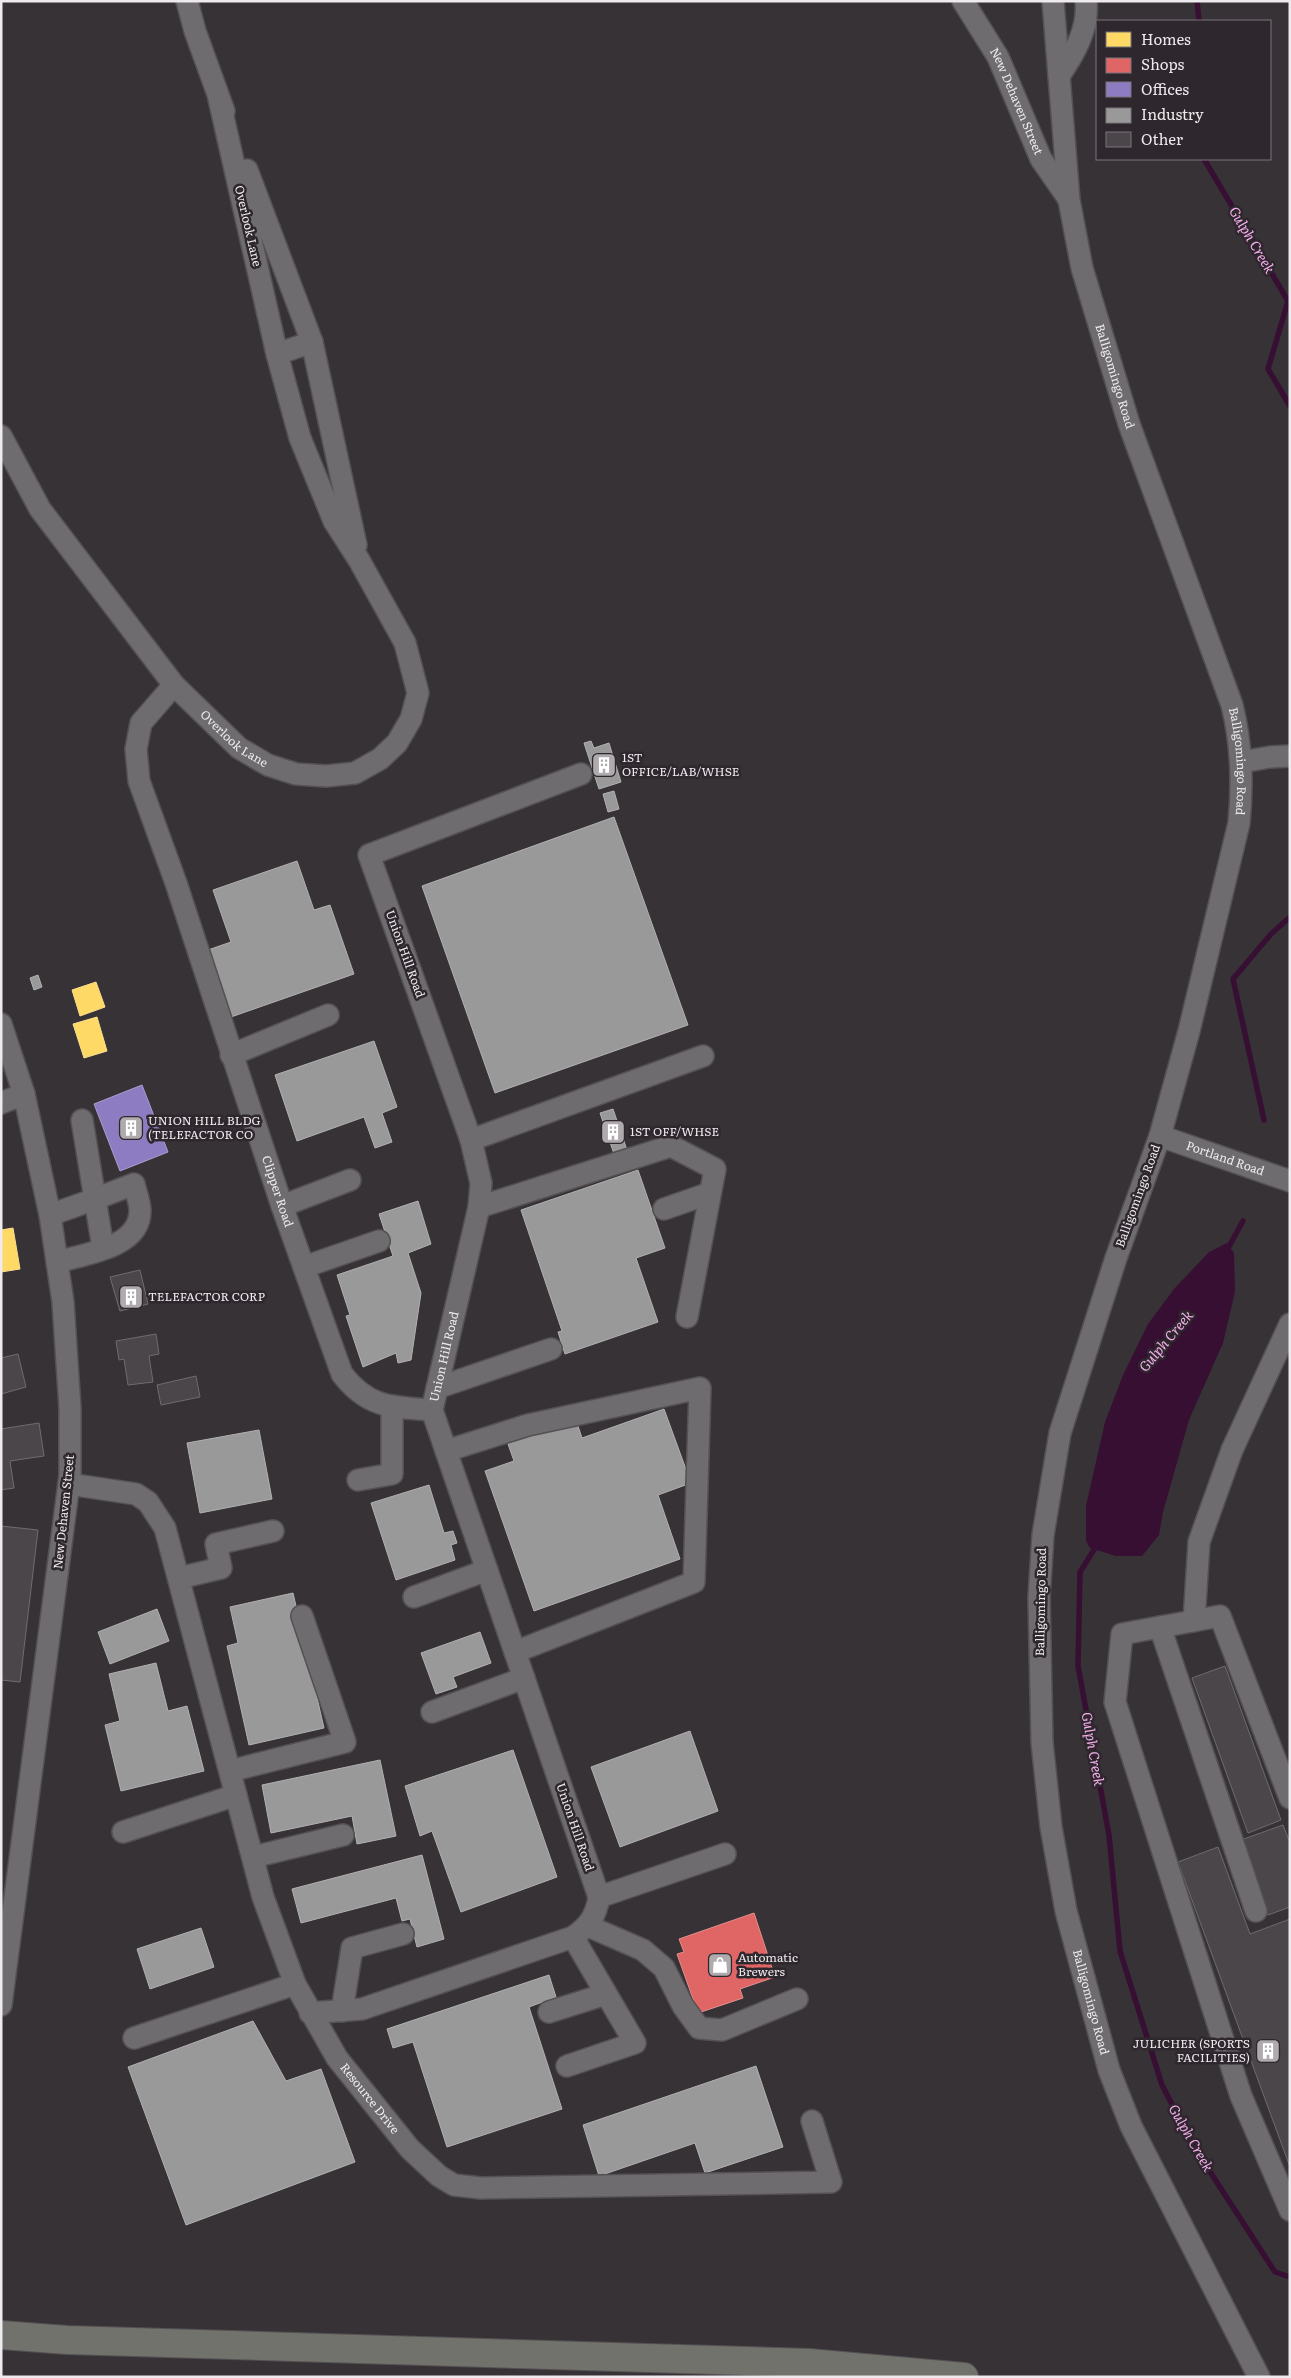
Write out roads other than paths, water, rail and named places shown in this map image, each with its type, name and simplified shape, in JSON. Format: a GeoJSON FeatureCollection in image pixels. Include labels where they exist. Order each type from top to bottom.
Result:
{"type":"FeatureCollection","features":[{"type":"Feature","properties":{"kind":"highway"},"geometry":{"type":"LineString","coordinates":[[1,2335],[67,2340],[809,2363],[964,2377]]}},
{"type":"Feature","properties":{"kind":"street","name":"Overlook Lane"},"geometry":{"type":"LineString","coordinates":[[187,1],[219,98],[312,342],[359,560]]}},
{"type":"Feature","properties":{"kind":"street","name":"New Dehaven Street"},"geometry":{"type":"LineString","coordinates":[[963,1],[998,57],[1041,159],[1069,200]]}},
{"type":"Feature","properties":{"kind":"street","name":"Balligomingo Road"},"geometry":{"type":"LineString","coordinates":[[1053,1],[1069,200],[1082,268],[1129,424],[1232,705],[1239,734],[1242,762],[1242,793],[1239,822],[1189,1031],[1160,1136],[1116,1258],[1060,1433],[1043,1535],[1039,1596],[1042,1742],[1051,1827],[1066,1912],[1109,2070],[1131,2126],[1259,2377]]}},
{"type":"Feature","properties":{"kind":"street"},"geometry":{"type":"LineString","coordinates":[[1059,76],[1072,56],[1079,40],[1087,12],[1086,1]]}},
{"type":"Feature","properties":{"kind":"street","name":"Overlook Lane"},"geometry":{"type":"LineString","coordinates":[[1,436],[40,509],[174,685],[239,748],[268,765],[296,774],[326,776],[355,773],[380,759],[397,743],[411,719],[418,692],[405,643],[359,560],[334,521],[300,438],[277,354],[219,98]]}},
{"type":"Feature","properties":{"kind":"street"},"geometry":{"type":"LineString","coordinates":[[277,354],[312,342]]}},
{"type":"Feature","properties":{"kind":"street","name":"Clipper Road"},"geometry":{"type":"LineString","coordinates":[[174,685],[141,723],[136,749],[139,781],[176,884],[282,1206],[342,1374],[353,1389],[369,1400],[392,1408],[432,1410]]}},
{"type":"Feature","properties":{"kind":"street"},"geometry":{"type":"LineString","coordinates":[[1242,762],[1290,756]]}},
{"type":"Feature","properties":{"kind":"street","name":"Union Hill Road"},"geometry":{"type":"LineString","coordinates":[[581,774],[369,855],[471,1140],[481,1183],[479,1207],[432,1410],[599,1897]]}},
{"type":"Feature","properties":{"kind":"street"},"geometry":{"type":"LineString","coordinates":[[231,1055],[328,1015]]}},
{"type":"Feature","properties":{"kind":"street","name":"New Dehaven Street"},"geometry":{"type":"LineString","coordinates":[[1,1024],[24,1094],[50,1215],[63,1302],[70,1408],[69,1484],[1,2005]]}},
{"type":"Feature","properties":{"kind":"street"},"geometry":{"type":"LineString","coordinates":[[471,1140],[704,1056]]}},
{"type":"Feature","properties":{"kind":"street"},"geometry":{"type":"LineString","coordinates":[[1,1103],[24,1094]]}},
{"type":"Feature","properties":{"kind":"street"},"geometry":{"type":"LineString","coordinates":[[82,1120],[103,1248]]}},
{"type":"Feature","properties":{"kind":"street","name":"Portland Road"},"geometry":{"type":"LineString","coordinates":[[1160,1136],[1290,1181]]}},
{"type":"Feature","properties":{"kind":"street"},"geometry":{"type":"LineString","coordinates":[[479,1207],[671,1146],[714,1169],[687,1317]]}},
{"type":"Feature","properties":{"kind":"street"},"geometry":{"type":"LineString","coordinates":[[282,1206],[350,1180]]}},
{"type":"Feature","properties":{"kind":"street"},"geometry":{"type":"LineString","coordinates":[[50,1215],[134,1184],[138,1200],[138,1222],[133,1231],[121,1242],[57,1262]]}},
{"type":"Feature","properties":{"kind":"street"},"geometry":{"type":"LineString","coordinates":[[664,1209],[710,1193]]}},
{"type":"Feature","properties":{"kind":"street"},"geometry":{"type":"LineString","coordinates":[[304,1267],[379,1242]]}},
{"type":"Feature","properties":{"kind":"street"},"geometry":{"type":"LineString","coordinates":[[1194,1621],[1199,1542],[1232,1450],[1290,1324]]}},
{"type":"Feature","properties":{"kind":"street"},"geometry":{"type":"LineString","coordinates":[[437,1388],[551,1349]]}},
{"type":"Feature","properties":{"kind":"street"},"geometry":{"type":"LineString","coordinates":[[446,1451],[528,1424],[700,1388],[694,1582],[515,1652]]}},
{"type":"Feature","properties":{"kind":"street"},"geometry":{"type":"LineString","coordinates":[[358,1480],[392,1474],[392,1408]]}},
{"type":"Feature","properties":{"kind":"street"},"geometry":{"type":"LineString","coordinates":[[69,1484],[136,1494],[148,1502],[165,1528],[263,1897],[295,1984],[310,2012],[362,2009],[581,1932],[597,1910],[599,1897],[725,1854]]}},
{"type":"Feature","properties":{"kind":"street"},"geometry":{"type":"LineString","coordinates":[[179,1578],[221,1568],[216,1544],[273,1531]]}},
{"type":"Feature","properties":{"kind":"street"},"geometry":{"type":"LineString","coordinates":[[414,1597],[487,1570]]}},
{"type":"Feature","properties":{"kind":"street"},"geometry":{"type":"LineString","coordinates":[[230,1771],[345,1742],[302,1616]]}},
{"type":"Feature","properties":{"kind":"street"},"geometry":{"type":"LineString","coordinates":[[1290,1798],[1220,1616],[1122,1634],[1115,1702],[1241,2096],[1290,2210]]}},
{"type":"Feature","properties":{"kind":"street"},"geometry":{"type":"LineString","coordinates":[[1160,1627],[1256,1911]]}},
{"type":"Feature","properties":{"kind":"street"},"geometry":{"type":"LineString","coordinates":[[432,1712],[524,1678]]}},
{"type":"Feature","properties":{"kind":"street"},"geometry":{"type":"LineString","coordinates":[[123,1832],[236,1795]]}},
{"type":"Feature","properties":{"kind":"street"},"geometry":{"type":"LineString","coordinates":[[253,1857],[343,1835]]}},
{"type":"Feature","properties":{"kind":"street"},"geometry":{"type":"LineString","coordinates":[[566,2066],[635,2043],[606,1994],[581,1932]]}},
{"type":"Feature","properties":{"kind":"street"},"geometry":{"type":"LineString","coordinates":[[581,1932],[643,1950],[664,1968],[683,2006],[699,2028],[722,2030],[797,1999]]}},
{"type":"Feature","properties":{"kind":"street"},"geometry":{"type":"LineString","coordinates":[[342,2011],[352,1948],[403,1934]]}},
{"type":"Feature","properties":{"kind":"street"},"geometry":{"type":"LineString","coordinates":[[134,2038],[295,1984]]}},
{"type":"Feature","properties":{"kind":"street"},"geometry":{"type":"LineString","coordinates":[[549,2012],[606,1994]]}},
{"type":"Feature","properties":{"kind":"street","name":"Resource Drive"},"geometry":{"type":"LineString","coordinates":[[310,2012],[337,2058],[410,2148],[439,2176],[454,2185],[481,2188],[831,2182],[812,2121]]}},
{"type":"Feature","properties":{"kind":"water"},"geometry":{"type":"Polygon","coordinates":[[[1227,1243],[1234,1253],[1235,1292],[1223,1343],[1189,1420],[1163,1512],[1159,1535],[1142,1556],[1116,1556],[1090,1548],[1086,1541],[1086,1506],[1105,1422],[1123,1375],[1148,1324],[1174,1289],[1209,1252],[1227,1243]]]}},
{"type":"Feature","properties":{"kind":"waterway","name":"Gulph Creek"},"geometry":{"type":"LineString","coordinates":[[1197,1],[1199,20]]}},
{"type":"Feature","properties":{"kind":"waterway","name":"Gulph Creek"},"geometry":{"type":"LineString","coordinates":[[1205,160],[1288,301],[1268,369],[1290,406]]}},
{"type":"Feature","properties":{"kind":"waterway","name":"Gulph Creek"},"geometry":{"type":"LineString","coordinates":[[1264,1120],[1233,979],[1271,934],[1290,917]]}},
{"type":"Feature","properties":{"kind":"waterway","name":"Gulph Creek"},"geometry":{"type":"LineString","coordinates":[[1226,1252],[1243,1221]]}},
{"type":"Feature","properties":{"kind":"waterway","name":"Gulph Creek"},"geometry":{"type":"LineString","coordinates":[[1097,1545],[1080,1572],[1078,1666],[1109,1835],[1120,1951],[1162,2085],[1194,2147],[1275,2272],[1290,2277]]}},
{"type":"Feature","properties":{"kind":"place","name":"1ST OFFICE/LAB/WHSE"},"geometry":{"type":"Point","coordinates":[604,765]}},
{"type":"Feature","properties":{"kind":"place","name":"UNION HILL BLDG (TELEFACTOR CO"},"geometry":{"type":"Point","coordinates":[131,1128]}},
{"type":"Feature","properties":{"kind":"place","name":"1ST OFF/WHSE"},"geometry":{"type":"Point","coordinates":[613,1132]}},
{"type":"Feature","properties":{"kind":"place","name":"TELEFACTOR CORP"},"geometry":{"type":"Point","coordinates":[131,1297]}},
{"type":"Feature","properties":{"kind":"place","name":"Automatic Brewers"},"geometry":{"type":"Point","coordinates":[720,1965]}},
{"type":"Feature","properties":{"kind":"place","name":"JULICHER (SPORTS FACILITIES)"},"geometry":{"type":"Point","coordinates":[1268,2051]}}]}
